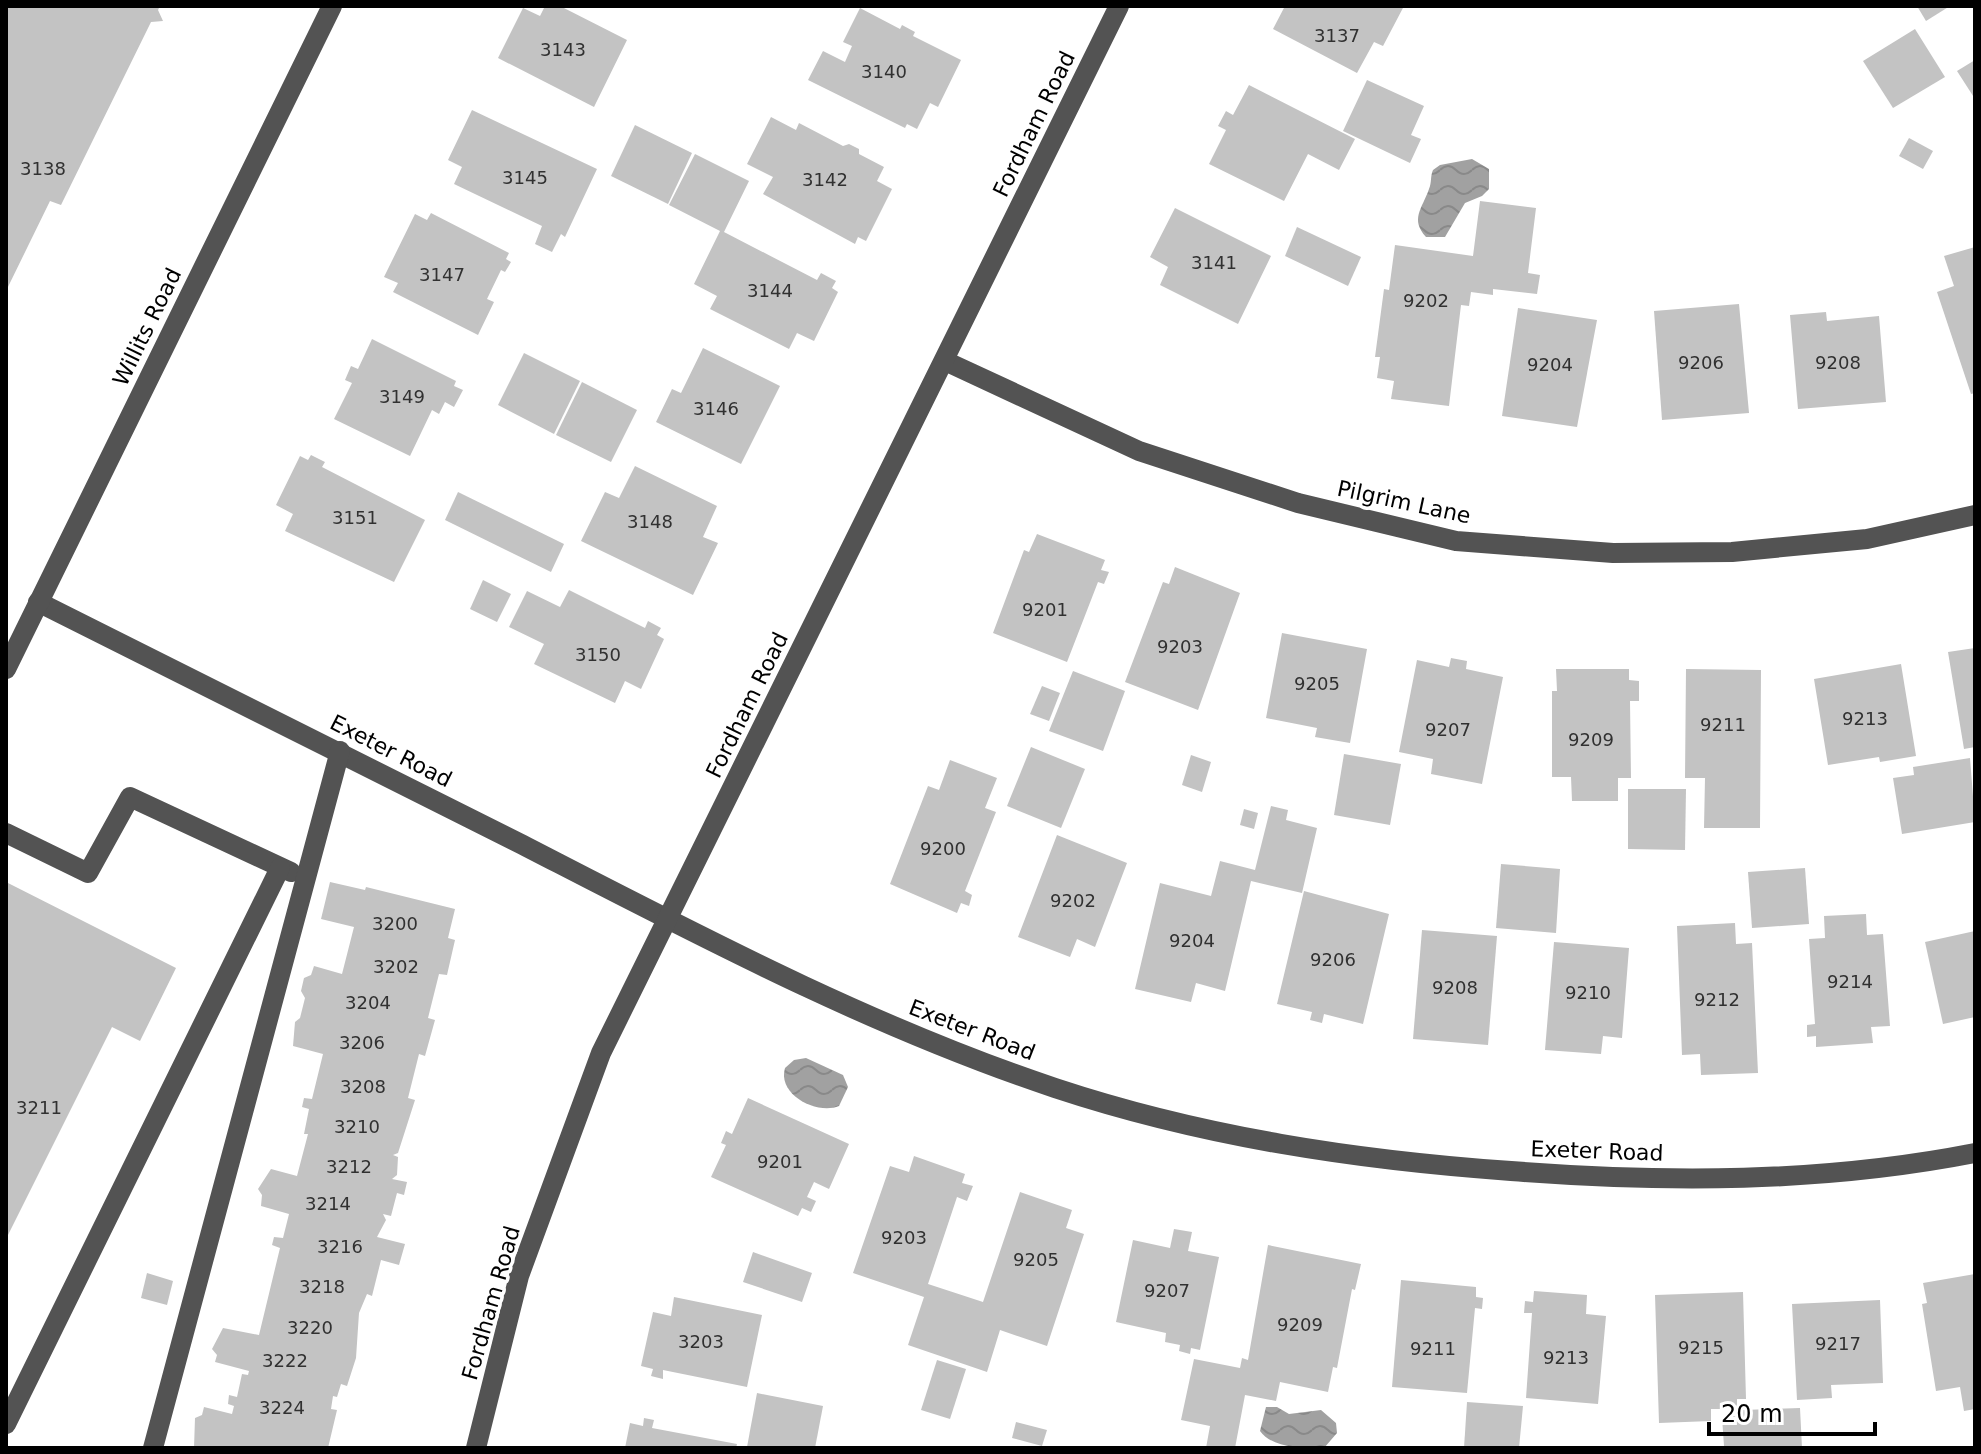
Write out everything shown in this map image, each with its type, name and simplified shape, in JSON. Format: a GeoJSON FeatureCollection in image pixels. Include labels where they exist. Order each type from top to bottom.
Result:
{"type":"FeatureCollection","features":[{"type":"Feature","properties":{"kind":"street","name":"Willits Road"},"geometry":{"type":"LineString","coordinates":[[6,669],[332,6]]}},
{"type":"Feature","properties":{"kind":"street","name":"Fordham Road"},"geometry":{"type":"LineString","coordinates":[[476,1448],[525,1261],[601,1053],[1119,6]]}},
{"type":"Feature","properties":{"kind":"street","name":"Pilgrim Lane"},"geometry":{"type":"LineString","coordinates":[[945,361],[1139,451],[1298,503],[1456,541],[1613,553],[1732,552],[1867,539],[1975,515]]}},
{"type":"Feature","properties":{"kind":"street","name":"Exeter Road"},"geometry":{"type":"LineString","coordinates":[[38,602],[340,751],[668,919],[881,1022],[1057,1088],[1268,1145],[1413,1164],[1602,1178],[1785,1178],[1975,1153]]}},
{"type":"Feature","properties":{"kind":"street"},"geometry":{"type":"LineString","coordinates":[[153,1448],[340,751]]}},
{"type":"Feature","properties":{"kind":"street"},"geometry":{"type":"LineString","coordinates":[[6,833],[88,873],[130,797],[305,879]]}},
{"type":"Feature","properties":{"kind":"street"},"geometry":{"type":"LineString","coordinates":[[6,1424],[280,868]]}},
{"type":"Feature","properties":{"kind":"water"},"geometry":{"type":"Polygon","coordinates":[[[1472,159],[1489,169],[1489,189],[1482,196],[1465,203],[1445,237],[1426,237],[1418,219],[1433,170],[1440,165],[1472,159]]]}},
{"type":"Feature","properties":{"kind":"water"},"geometry":{"type":"Polygon","coordinates":[[[806,1058],[843,1075],[848,1087],[839,1106],[820,1108],[810,1105],[787,1087],[785,1068],[794,1060],[806,1058]]]}},
{"type":"Feature","properties":{"kind":"water"},"geometry":{"type":"Polygon","coordinates":[[[1266,1407],[1277,1407],[1289,1414],[1321,1410],[1336,1423],[1337,1433],[1324,1448],[1281,1444],[1260,1431],[1266,1407]]]}},
{"type":"Feature","properties":{"kind":"building"},"geometry":{"type":"Polygon","coordinates":[[[6,6],[160,6],[158,10],[163,21],[151,22],[61,205],[50,201],[6,291],[6,6]]]}},
{"type":"Feature","properties":{"kind":"building"},"geometry":{"type":"Polygon","coordinates":[[[545,6],[560,6],[627,40],[594,107],[498,58],[523,8],[540,16],[545,6]]]}},
{"type":"Feature","properties":{"kind":"building"},"geometry":{"type":"Polygon","coordinates":[[[1285,6],[1404,6],[1383,46],[1374,42],[1357,73],[1273,29],[1285,6]]]}},
{"type":"Feature","properties":{"kind":"building"},"geometry":{"type":"Polygon","coordinates":[[[1917,6],[1950,6],[1926,21],[1917,6]]]}},
{"type":"Feature","properties":{"kind":"building"},"geometry":{"type":"Polygon","coordinates":[[[860,8],[900,29],[902,25],[915,32],[913,36],[961,60],[938,107],[930,103],[917,129],[907,124],[905,128],[808,80],[823,51],[845,62],[852,46],[843,42],[860,8]]]}},
{"type":"Feature","properties":{"kind":"building"},"geometry":{"type":"Polygon","coordinates":[[[1915,29],[1945,77],[1893,108],[1863,61],[1915,29]]]}},
{"type":"Feature","properties":{"kind":"building"},"geometry":{"type":"Polygon","coordinates":[[[1975,60],[1975,99],[1957,71],[1975,60]]]}},
{"type":"Feature","properties":{"kind":"building"},"geometry":{"type":"Polygon","coordinates":[[[1367,80],[1424,106],[1411,135],[1421,139],[1410,163],[1343,131],[1367,80]]]}},
{"type":"Feature","properties":{"kind":"building"},"geometry":{"type":"Polygon","coordinates":[[[1249,85],[1355,139],[1339,170],[1308,154],[1284,201],[1209,164],[1226,130],[1218,126],[1226,111],[1233,115],[1249,85]]]}},
{"type":"Feature","properties":{"kind":"building"},"geometry":{"type":"Polygon","coordinates":[[[472,110],[597,169],[565,237],[561,234],[552,252],[535,244],[542,226],[454,184],[462,167],[448,160],[472,110]]]}},
{"type":"Feature","properties":{"kind":"building"},"geometry":{"type":"Polygon","coordinates":[[[771,117],[796,130],[799,123],[843,146],[849,144],[859,149],[859,154],[884,167],[877,181],[892,189],[866,241],[858,237],[855,244],[763,194],[773,177],[747,164],[771,117]]]}},
{"type":"Feature","properties":{"kind":"building"},"geometry":{"type":"Polygon","coordinates":[[[635,125],[692,153],[668,204],[611,176],[635,125]]]}},
{"type":"Feature","properties":{"kind":"building"},"geometry":{"type":"Polygon","coordinates":[[[1909,138],[1933,151],[1923,169],[1899,156],[1909,138]]]}},
{"type":"Feature","properties":{"kind":"building"},"geometry":{"type":"Polygon","coordinates":[[[695,154],[749,181],[724,232],[817,280],[821,273],[836,281],[832,288],[838,292],[814,341],[797,333],[789,349],[710,309],[717,296],[694,284],[720,231],[669,205],[695,154]]]}},
{"type":"Feature","properties":{"kind":"building"},"geometry":{"type":"Polygon","coordinates":[[[1480,201],[1536,208],[1528,273],[1540,275],[1537,294],[1493,289],[1493,295],[1471,292],[1469,306],[1461,305],[1449,406],[1391,399],[1394,381],[1377,378],[1380,357],[1375,357],[1384,289],[1389,290],[1395,245],[1473,256],[1480,201]]]}},
{"type":"Feature","properties":{"kind":"building"},"geometry":{"type":"Polygon","coordinates":[[[1175,208],[1271,256],[1238,324],[1160,285],[1168,267],[1150,257],[1175,208]]]}},
{"type":"Feature","properties":{"kind":"building"},"geometry":{"type":"Polygon","coordinates":[[[431,213],[509,253],[506,259],[511,262],[505,272],[501,270],[487,299],[494,302],[478,335],[393,292],[398,283],[384,277],[415,214],[427,220],[431,213]]]}},
{"type":"Feature","properties":{"kind":"building"},"geometry":{"type":"Polygon","coordinates":[[[1297,227],[1361,257],[1348,286],[1285,256],[1297,227]]]}},
{"type":"Feature","properties":{"kind":"building"},"geometry":{"type":"Polygon","coordinates":[[[1975,247],[1975,393],[1971,394],[1937,292],[1954,286],[1944,256],[1975,247]]]}},
{"type":"Feature","properties":{"kind":"building"},"geometry":{"type":"Polygon","coordinates":[[[1739,304],[1749,413],[1662,420],[1654,311],[1739,304]]]}},
{"type":"Feature","properties":{"kind":"building"},"geometry":{"type":"Polygon","coordinates":[[[1518,308],[1597,320],[1577,427],[1502,416],[1518,308]]]}},
{"type":"Feature","properties":{"kind":"building"},"geometry":{"type":"Polygon","coordinates":[[[1826,312],[1827,321],[1879,316],[1886,402],[1798,409],[1790,315],[1826,312]]]}},
{"type":"Feature","properties":{"kind":"building"},"geometry":{"type":"Polygon","coordinates":[[[372,339],[456,381],[454,386],[463,390],[454,407],[445,402],[439,414],[432,410],[410,456],[334,419],[352,383],[345,380],[351,366],[358,369],[372,339]]]}},
{"type":"Feature","properties":{"kind":"building"},"geometry":{"type":"Polygon","coordinates":[[[703,348],[780,386],[741,464],[656,422],[672,389],[681,393],[703,348]]]}},
{"type":"Feature","properties":{"kind":"building"},"geometry":{"type":"Polygon","coordinates":[[[524,353],[580,381],[554,434],[498,405],[524,353]]]}},
{"type":"Feature","properties":{"kind":"building"},"geometry":{"type":"Polygon","coordinates":[[[582,382],[637,410],[611,462],[556,435],[582,382]]]}},
{"type":"Feature","properties":{"kind":"building"},"geometry":{"type":"Polygon","coordinates":[[[311,455],[325,462],[322,467],[425,520],[394,582],[285,531],[293,514],[276,505],[300,456],[308,460],[311,455]]]}},
{"type":"Feature","properties":{"kind":"building"},"geometry":{"type":"Polygon","coordinates":[[[635,466],[717,506],[703,537],[718,543],[693,595],[581,541],[605,492],[619,498],[635,466]]]}},
{"type":"Feature","properties":{"kind":"building"},"geometry":{"type":"Polygon","coordinates":[[[458,492],[564,544],[551,572],[445,520],[458,492]]]}},
{"type":"Feature","properties":{"kind":"building"},"geometry":{"type":"Polygon","coordinates":[[[1037,534],[1105,560],[1101,570],[1109,572],[1104,584],[1098,582],[1067,662],[993,633],[1024,550],[1029,552],[1037,534]]]}},
{"type":"Feature","properties":{"kind":"building"},"geometry":{"type":"Polygon","coordinates":[[[1175,567],[1240,593],[1198,710],[1125,682],[1163,582],[1169,584],[1175,567]]]}},
{"type":"Feature","properties":{"kind":"building"},"geometry":{"type":"Polygon","coordinates":[[[483,580],[511,594],[497,622],[470,609],[483,580]]]}},
{"type":"Feature","properties":{"kind":"building"},"geometry":{"type":"Polygon","coordinates":[[[569,590],[645,628],[648,621],[661,628],[657,635],[664,639],[641,689],[625,681],[615,703],[534,664],[544,644],[509,627],[527,591],[560,607],[569,590]]]}},
{"type":"Feature","properties":{"kind":"building"},"geometry":{"type":"Polygon","coordinates":[[[1282,633],[1367,649],[1350,743],[1315,737],[1317,728],[1266,718],[1282,633]]]}},
{"type":"Feature","properties":{"kind":"building"},"geometry":{"type":"Polygon","coordinates":[[[1975,648],[1975,747],[1964,749],[1948,652],[1975,648]]]}},
{"type":"Feature","properties":{"kind":"building"},"geometry":{"type":"Polygon","coordinates":[[[1451,658],[1467,661],[1466,669],[1503,677],[1482,784],[1431,774],[1433,759],[1399,752],[1417,660],[1449,667],[1451,658]]]}},
{"type":"Feature","properties":{"kind":"building"},"geometry":{"type":"Polygon","coordinates":[[[1901,664],[1916,756],[1880,762],[1879,757],[1828,765],[1814,679],[1901,664]]]}},
{"type":"Feature","properties":{"kind":"building"},"geometry":{"type":"Polygon","coordinates":[[[1556,669],[1629,669],[1629,680],[1639,681],[1639,701],[1630,701],[1631,778],[1618,778],[1618,801],[1572,801],[1571,777],[1552,777],[1552,691],[1557,691],[1556,669]]]}},
{"type":"Feature","properties":{"kind":"building"},"geometry":{"type":"Polygon","coordinates":[[[1686,669],[1761,670],[1760,828],[1704,828],[1705,778],[1685,778],[1686,669]]]}},
{"type":"Feature","properties":{"kind":"building"},"geometry":{"type":"Polygon","coordinates":[[[1073,671],[1125,691],[1103,751],[1049,731],[1073,671]]]}},
{"type":"Feature","properties":{"kind":"building"},"geometry":{"type":"Polygon","coordinates":[[[1042,686],[1060,693],[1049,721],[1030,714],[1042,686]]]}},
{"type":"Feature","properties":{"kind":"building"},"geometry":{"type":"Polygon","coordinates":[[[1031,747],[1085,769],[1061,828],[1007,806],[1031,747]]]}},
{"type":"Feature","properties":{"kind":"building"},"geometry":{"type":"Polygon","coordinates":[[[1344,754],[1401,764],[1390,825],[1334,815],[1344,754]]]}},
{"type":"Feature","properties":{"kind":"building"},"geometry":{"type":"Polygon","coordinates":[[[1191,755],[1211,762],[1202,792],[1182,785],[1191,755]]]}},
{"type":"Feature","properties":{"kind":"building"},"geometry":{"type":"Polygon","coordinates":[[[1970,758],[1975,822],[1902,834],[1893,778],[1914,775],[1913,767],[1970,758]]]}},
{"type":"Feature","properties":{"kind":"building"},"geometry":{"type":"Polygon","coordinates":[[[950,760],[997,778],[985,808],[996,812],[965,891],[972,895],[969,906],[961,903],[957,913],[890,884],[928,786],[939,790],[950,760]]]}},
{"type":"Feature","properties":{"kind":"building"},"geometry":{"type":"Polygon","coordinates":[[[1628,789],[1686,789],[1685,850],[1628,849],[1628,789]]]}},
{"type":"Feature","properties":{"kind":"building"},"geometry":{"type":"Polygon","coordinates":[[[1271,806],[1288,810],[1286,820],[1317,828],[1302,893],[1251,881],[1225,991],[1196,983],[1191,1002],[1135,989],[1160,883],[1211,896],[1220,861],[1255,870],[1271,806]]]}},
{"type":"Feature","properties":{"kind":"building"},"geometry":{"type":"Polygon","coordinates":[[[1244,809],[1258,813],[1254,829],[1240,825],[1244,809]]]}},
{"type":"Feature","properties":{"kind":"building"},"geometry":{"type":"Polygon","coordinates":[[[1057,835],[1127,863],[1095,947],[1077,939],[1070,957],[1018,937],[1057,835]]]}},
{"type":"Feature","properties":{"kind":"building"},"geometry":{"type":"Polygon","coordinates":[[[1501,864],[1560,869],[1556,933],[1496,928],[1501,864]]]}},
{"type":"Feature","properties":{"kind":"building"},"geometry":{"type":"Polygon","coordinates":[[[1805,868],[1809,924],[1752,928],[1748,872],[1805,868]]]}},
{"type":"Feature","properties":{"kind":"building"},"geometry":{"type":"Polygon","coordinates":[[[6,882],[176,968],[140,1041],[112,1027],[6,1239],[6,882]]]}},
{"type":"Feature","properties":{"kind":"building"},"geometry":{"type":"Polygon","coordinates":[[[330,882],[365,890],[366,887],[455,909],[448,938],[455,940],[447,975],[439,974],[428,1018],[435,1020],[425,1056],[419,1054],[408,1098],[415,1100],[398,1153],[393,1155],[398,1157],[397,1175],[392,1179],[407,1182],[404,1195],[397,1193],[391,1216],[383,1214],[386,1220],[377,1237],[405,1244],[399,1265],[381,1260],[372,1296],[367,1294],[359,1313],[356,1358],[347,1386],[341,1384],[337,1397],[333,1396],[331,1409],[337,1410],[328,1448],[194,1448],[195,1418],[202,1415],[204,1407],[232,1414],[234,1406],[228,1404],[229,1395],[237,1397],[242,1374],[248,1375],[249,1371],[215,1362],[217,1355],[212,1349],[223,1328],[259,1335],[280,1248],[272,1245],[274,1237],[283,1238],[289,1214],[261,1206],[262,1195],[258,1189],[271,1169],[297,1176],[308,1134],[304,1134],[309,1109],[302,1107],[304,1098],[312,1099],[323,1054],[293,1046],[295,1022],[300,1018],[305,998],[301,991],[304,978],[311,975],[314,966],[342,974],[354,927],[321,919],[330,882]]]}},
{"type":"Feature","properties":{"kind":"building"},"geometry":{"type":"Polygon","coordinates":[[[1304,891],[1389,914],[1363,1024],[1324,1014],[1322,1023],[1310,1020],[1312,1012],[1277,1004],[1304,891]]]}},
{"type":"Feature","properties":{"kind":"building"},"geometry":{"type":"Polygon","coordinates":[[[1866,914],[1867,935],[1883,934],[1890,1026],[1871,1027],[1873,1043],[1816,1047],[1816,1036],[1807,1037],[1807,1025],[1815,1024],[1809,939],[1825,938],[1824,916],[1866,914]]]}},
{"type":"Feature","properties":{"kind":"building"},"geometry":{"type":"Polygon","coordinates":[[[1735,923],[1736,944],[1752,943],[1758,1073],[1701,1075],[1700,1054],[1682,1055],[1677,926],[1735,923]]]}},
{"type":"Feature","properties":{"kind":"building"},"geometry":{"type":"Polygon","coordinates":[[[1422,930],[1497,936],[1488,1045],[1413,1039],[1422,930]]]}},
{"type":"Feature","properties":{"kind":"building"},"geometry":{"type":"Polygon","coordinates":[[[1975,931],[1975,1017],[1943,1024],[1925,942],[1975,931]]]}},
{"type":"Feature","properties":{"kind":"building"},"geometry":{"type":"Polygon","coordinates":[[[1554,942],[1629,948],[1622,1038],[1603,1036],[1601,1054],[1545,1050],[1554,942]]]}},
{"type":"Feature","properties":{"kind":"building"},"geometry":{"type":"Polygon","coordinates":[[[748,1098],[849,1144],[829,1189],[814,1182],[807,1197],[816,1201],[811,1212],[802,1208],[798,1216],[711,1177],[726,1145],[721,1143],[726,1131],[732,1134],[748,1098]]]}},
{"type":"Feature","properties":{"kind":"building"},"geometry":{"type":"Polygon","coordinates":[[[914,1156],[965,1174],[962,1183],[973,1186],[967,1201],[957,1197],[928,1284],[983,1302],[1020,1192],[1072,1210],[1066,1228],[1084,1234],[1047,1346],[1000,1330],[987,1372],[908,1345],[924,1297],[853,1273],[890,1166],[909,1172],[914,1156]]]}},
{"type":"Feature","properties":{"kind":"building"},"geometry":{"type":"Polygon","coordinates":[[[1174,1229],[1192,1232],[1188,1251],[1219,1257],[1200,1350],[1191,1348],[1190,1354],[1179,1351],[1180,1345],[1165,1342],[1166,1333],[1116,1322],[1133,1240],[1170,1248],[1174,1229]]]}},
{"type":"Feature","properties":{"kind":"building"},"geometry":{"type":"Polygon","coordinates":[[[1268,1245],[1361,1264],[1355,1290],[1352,1289],[1337,1368],[1333,1367],[1328,1392],[1280,1382],[1276,1401],[1245,1395],[1235,1448],[1206,1448],[1210,1426],[1181,1420],[1194,1359],[1240,1368],[1242,1358],[1248,1360],[1268,1245]]]}},
{"type":"Feature","properties":{"kind":"building"},"geometry":{"type":"Polygon","coordinates":[[[753,1252],[812,1273],[802,1302],[743,1282],[753,1252]]]}},
{"type":"Feature","properties":{"kind":"building"},"geometry":{"type":"Polygon","coordinates":[[[147,1273],[173,1281],[167,1305],[141,1298],[147,1273]]]}},
{"type":"Feature","properties":{"kind":"building"},"geometry":{"type":"Polygon","coordinates":[[[1975,1274],[1975,1409],[1964,1411],[1960,1387],[1936,1391],[1922,1304],[1927,1303],[1923,1283],[1975,1274]]]}},
{"type":"Feature","properties":{"kind":"building"},"geometry":{"type":"Polygon","coordinates":[[[1401,1280],[1476,1287],[1476,1297],[1483,1298],[1482,1309],[1475,1308],[1467,1393],[1392,1387],[1401,1280]]]}},
{"type":"Feature","properties":{"kind":"building"},"geometry":{"type":"Polygon","coordinates":[[[1534,1291],[1587,1295],[1586,1314],[1606,1316],[1598,1404],[1526,1398],[1532,1313],[1524,1313],[1525,1301],[1533,1302],[1534,1291]]]}},
{"type":"Feature","properties":{"kind":"building"},"geometry":{"type":"Polygon","coordinates":[[[1743,1292],[1746,1399],[1737,1399],[1737,1409],[1711,1409],[1711,1421],[1659,1423],[1655,1295],[1743,1292]]]}},
{"type":"Feature","properties":{"kind":"building"},"geometry":{"type":"Polygon","coordinates":[[[674,1297],[762,1315],[747,1387],[663,1370],[663,1379],[651,1376],[653,1369],[641,1366],[653,1312],[671,1316],[674,1297]]]}},
{"type":"Feature","properties":{"kind":"building"},"geometry":{"type":"Polygon","coordinates":[[[1880,1300],[1883,1383],[1831,1385],[1832,1398],[1797,1400],[1792,1304],[1880,1300]]]}},
{"type":"Feature","properties":{"kind":"building"},"geometry":{"type":"Polygon","coordinates":[[[937,1360],[966,1369],[950,1419],[921,1410],[937,1360]]]}},
{"type":"Feature","properties":{"kind":"building"},"geometry":{"type":"Polygon","coordinates":[[[757,1393],[823,1406],[815,1448],[747,1447],[757,1393]]]}},
{"type":"Feature","properties":{"kind":"building"},"geometry":{"type":"Polygon","coordinates":[[[1467,1402],[1523,1406],[1519,1448],[1464,1448],[1467,1402]]]}},
{"type":"Feature","properties":{"kind":"building"},"geometry":{"type":"Polygon","coordinates":[[[1800,1408],[1802,1448],[1724,1446],[1722,1417],[1742,1416],[1742,1410],[1800,1408]]]}},
{"type":"Feature","properties":{"kind":"building"},"geometry":{"type":"Polygon","coordinates":[[[644,1418],[654,1420],[652,1428],[737,1444],[736,1448],[625,1448],[630,1423],[643,1426],[644,1418]]]}},
{"type":"Feature","properties":{"kind":"building"},"geometry":{"type":"Polygon","coordinates":[[[1016,1422],[1047,1430],[1042,1446],[1012,1438],[1016,1422]]]}}]}
